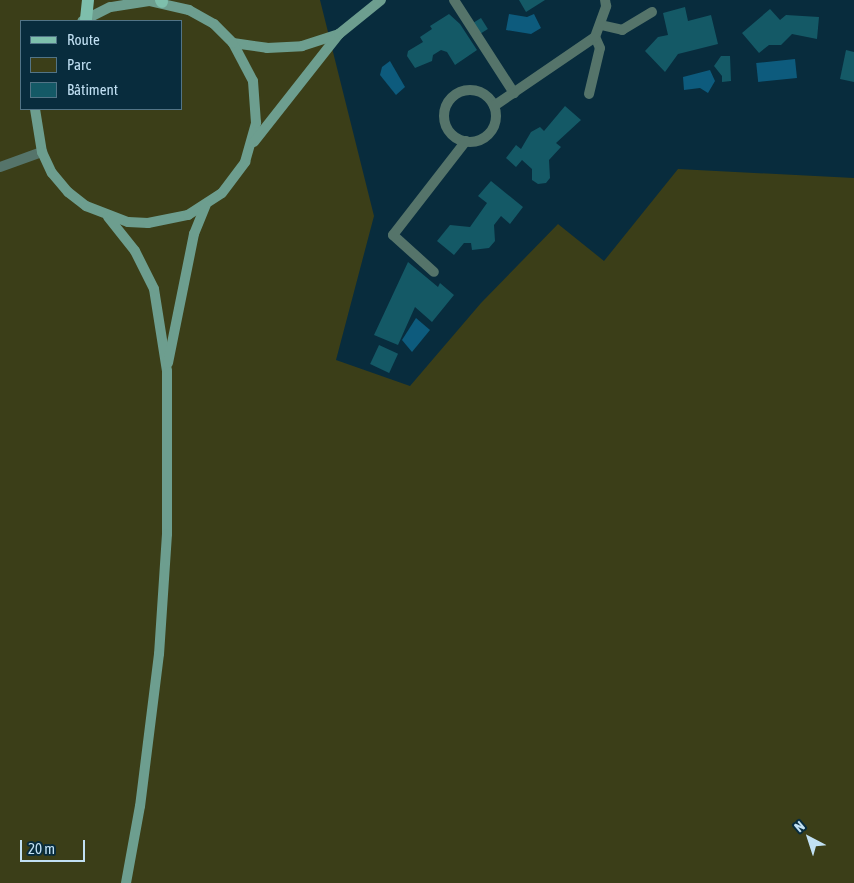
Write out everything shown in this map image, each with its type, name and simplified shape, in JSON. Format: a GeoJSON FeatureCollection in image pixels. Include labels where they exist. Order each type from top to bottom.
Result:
{"type":"FeatureCollection","features":[{"type":"Feature","properties":{"kind":"main road"},"geometry":{"type":"LineString","coordinates":[[84,20],[88,0]]}},
{"type":"Feature","properties":{"kind":"main road"},"geometry":{"type":"LineString","coordinates":[[35,110],[42,152],[52,173],[68,192],[86,206],[108,217],[128,222],[155,222],[188,215],[206,205],[234,178],[252,144],[340,34],[381,0]]}},
{"type":"Feature","properties":{"kind":"main road"},"geometry":{"type":"LineString","coordinates":[[84,20],[123,3],[162,1],[189,10],[206,19],[233,44],[245,61],[255,95],[256,123],[252,144]]}},
{"type":"Feature","properties":{"kind":"main road"},"geometry":{"type":"LineString","coordinates":[[233,44],[267,48],[302,46],[340,34]]}},
{"type":"Feature","properties":{"kind":"main road"},"geometry":{"type":"LineString","coordinates":[[167,371],[194,234],[206,205]]}},
{"type":"Feature","properties":{"kind":"main road"},"geometry":{"type":"LineString","coordinates":[[108,217],[135,251],[154,289],[167,371],[167,534],[160,636],[152,721],[126,883]]}},
{"type":"Feature","properties":{"kind":"street"},"geometry":{"type":"LineString","coordinates":[[454,0],[514,93]]}},
{"type":"Feature","properties":{"kind":"street"},"geometry":{"type":"LineString","coordinates":[[494,106],[595,37],[601,25],[606,6],[604,0]]}},
{"type":"Feature","properties":{"kind":"street"},"geometry":{"type":"LineString","coordinates":[[601,25],[622,30],[652,12]]}},
{"type":"Feature","properties":{"kind":"street"},"geometry":{"type":"LineString","coordinates":[[589,94],[600,48],[595,37]]}},
{"type":"Feature","properties":{"kind":"street"},"geometry":{"type":"LineString","coordinates":[[465,90],[474,90],[482,93],[494,106],[495,124],[484,138],[466,141],[458,139],[446,125],[444,116],[450,100],[465,90]]}},
{"type":"Feature","properties":{"kind":"street"},"geometry":{"type":"LineString","coordinates":[[434,272],[393,235],[466,141]]}},
{"type":"Feature","properties":{"kind":"street"},"geometry":{"type":"LineString","coordinates":[[0,167],[42,152]]}},
{"type":"Feature","properties":{"kind":"green space"},"geometry":{"type":"Polygon","coordinates":[[[0,0],[320,0],[374,216],[336,360],[410,386],[481,303],[558,224],[604,261],[678,169],[854,178],[854,883],[0,883],[0,0]]]}},
{"type":"Feature","properties":{"kind":"water"},"geometry":{"type":"Polygon","coordinates":[[[509,14],[527,17],[534,14],[541,28],[531,34],[506,30],[509,14]]]}},
{"type":"Feature","properties":{"kind":"water"},"geometry":{"type":"Polygon","coordinates":[[[795,59],[797,78],[758,82],[756,63],[795,59]]]}},
{"type":"Feature","properties":{"kind":"water"},"geometry":{"type":"Polygon","coordinates":[[[390,61],[405,87],[396,95],[380,75],[382,67],[390,61]]]}},
{"type":"Feature","properties":{"kind":"water"},"geometry":{"type":"Polygon","coordinates":[[[710,70],[715,81],[708,93],[700,88],[684,90],[683,77],[710,70]]]}},
{"type":"Feature","properties":{"kind":"water"},"geometry":{"type":"Polygon","coordinates":[[[416,318],[430,330],[412,352],[402,340],[416,318]]]}},
{"type":"Feature","properties":{"kind":"building"},"geometry":{"type":"Polygon","coordinates":[[[519,0],[545,0],[526,12],[519,0]]]}},
{"type":"Feature","properties":{"kind":"building"},"geometry":{"type":"Polygon","coordinates":[[[685,7],[688,21],[711,15],[718,44],[678,54],[665,72],[645,51],[658,37],[668,35],[663,13],[685,7]]]}},
{"type":"Feature","properties":{"kind":"building"},"geometry":{"type":"Polygon","coordinates":[[[770,9],[780,20],[786,15],[819,17],[817,39],[792,34],[781,45],[769,45],[759,53],[742,33],[770,9]]]}},
{"type":"Feature","properties":{"kind":"building"},"geometry":{"type":"Polygon","coordinates":[[[449,14],[460,24],[477,50],[455,65],[447,52],[441,50],[433,55],[432,61],[415,68],[407,56],[408,51],[423,42],[420,37],[432,29],[430,26],[449,14]]]}},
{"type":"Feature","properties":{"kind":"building"},"geometry":{"type":"Polygon","coordinates":[[[481,18],[488,29],[480,34],[473,23],[481,18]]]}},
{"type":"Feature","properties":{"kind":"building"},"geometry":{"type":"Polygon","coordinates":[[[846,50],[854,52],[854,82],[840,79],[846,50]]]}},
{"type":"Feature","properties":{"kind":"building"},"geometry":{"type":"Polygon","coordinates":[[[721,56],[730,56],[731,81],[722,82],[722,76],[714,66],[721,56]]]}},
{"type":"Feature","properties":{"kind":"building"},"geometry":{"type":"Polygon","coordinates":[[[565,106],[581,120],[556,143],[561,147],[549,160],[550,178],[546,183],[538,184],[532,180],[532,169],[522,160],[516,167],[506,158],[516,145],[521,149],[531,132],[540,127],[544,131],[565,106]]]}},
{"type":"Feature","properties":{"kind":"building"},"geometry":{"type":"Polygon","coordinates":[[[491,181],[523,207],[510,224],[501,216],[494,225],[495,241],[489,248],[472,250],[471,243],[464,243],[454,255],[437,241],[450,225],[470,227],[487,203],[478,196],[491,181]]]}},
{"type":"Feature","properties":{"kind":"building"},"geometry":{"type":"Polygon","coordinates":[[[408,262],[438,287],[440,283],[454,295],[432,322],[415,307],[398,345],[374,335],[408,262]]]}},
{"type":"Feature","properties":{"kind":"building"},"geometry":{"type":"Polygon","coordinates":[[[379,345],[398,354],[389,373],[370,364],[379,345]]]}}]}
